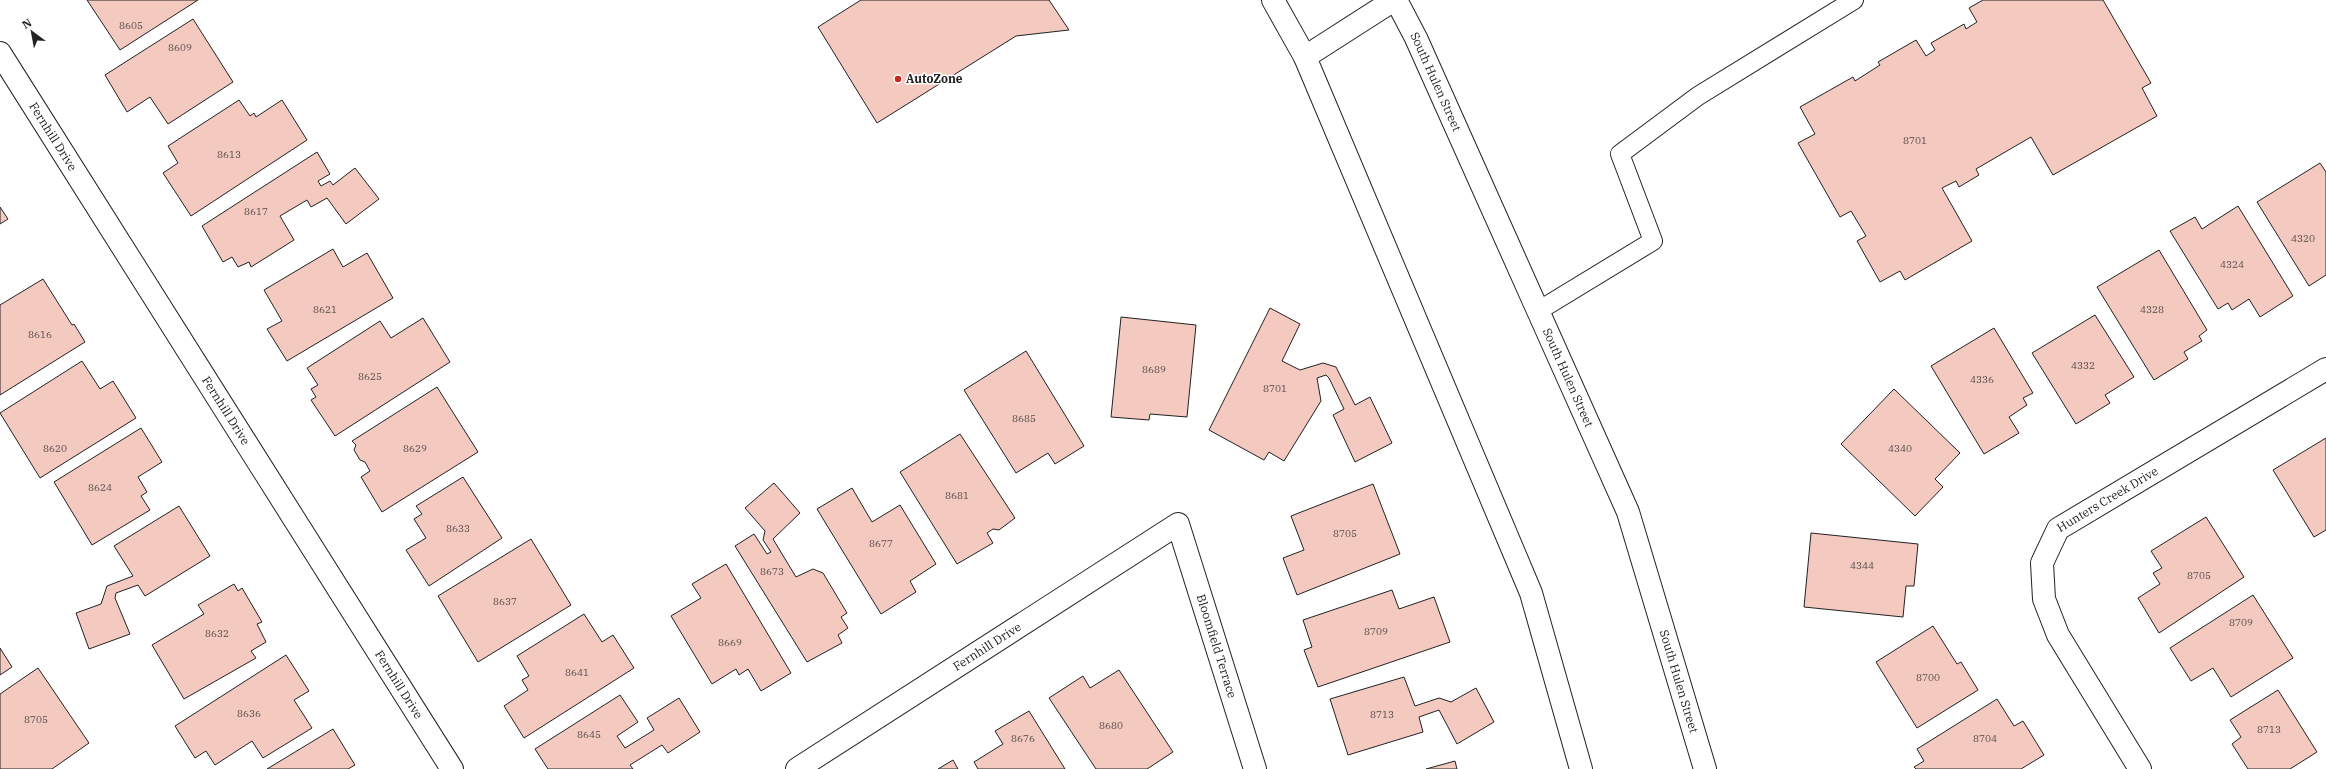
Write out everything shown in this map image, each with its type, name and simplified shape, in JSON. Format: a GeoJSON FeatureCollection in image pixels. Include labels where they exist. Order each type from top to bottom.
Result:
{"type":"FeatureCollection","features":[{"type":"Feature","properties":{"kind":"street"},"geometry":{"type":"LineString","coordinates":[[1273,0],[1306,57],[1531,593],[1581,769]]}},
{"type":"Feature","properties":{"kind":"street"},"geometry":{"type":"LineString","coordinates":[[1306,57],[1395,0]]}},
{"type":"Feature","properties":{"kind":"street","name":"South Hulen Street"},"geometry":{"type":"LineString","coordinates":[[1395,0],[1416,38],[1628,512],[1705,769]]}},
{"type":"Feature","properties":{"kind":"street","name":"Fernhill Drive"},"geometry":{"type":"LineString","coordinates":[[0,53],[452,769]]}},
{"type":"Feature","properties":{"kind":"street","name":"Hunters Creek Drive"},"geometry":{"type":"LineString","coordinates":[[2140,769],[2058,635],[2044,599],[2042,563],[2058,529],[2326,369]]}},
{"type":"Feature","properties":{"kind":"street","name":"Fernhill Drive"},"geometry":{"type":"LineString","coordinates":[[797,769],[1178,524]]}},
{"type":"Feature","properties":{"kind":"street","name":"Bloomfield Terrace"},"geometry":{"type":"LineString","coordinates":[[1178,524],[1255,769]]}},
{"type":"Feature","properties":{"kind":"lane"},"geometry":{"type":"LineString","coordinates":[[1538,311],[1653,240],[1620,154],[1698,96],[1854,0]]}},
{"type":"Feature","properties":{"kind":"building"},"geometry":{"type":"Polygon","coordinates":[[[87,0],[198,0],[120,50],[87,0]]]}},
{"type":"Feature","properties":{"kind":"building","name":"AutoZone"},"geometry":{"type":"Polygon","coordinates":[[[861,0],[1049,0],[1069,30],[1016,36],[877,123],[818,27],[861,0]]]}},
{"type":"Feature","properties":{"kind":"building"},"geometry":{"type":"Polygon","coordinates":[[[1983,0],[2103,0],[2151,83],[2142,88],[2157,116],[2053,175],[2031,137],[1976,169],[1979,175],[1959,187],[1956,181],[1942,188],[1972,241],[1905,280],[1900,271],[1880,282],[1857,241],[1866,236],[1851,211],[1840,217],[1798,143],[1815,134],[1800,107],[1853,77],[1855,81],[1880,65],[1878,62],[1916,40],[1926,56],[1935,50],[1931,43],[1964,24],[1966,29],[1977,22],[1969,8],[1983,0]]]}},
{"type":"Feature","properties":{"kind":"building"},"geometry":{"type":"Polygon","coordinates":[[[193,19],[233,82],[168,124],[150,97],[127,112],[105,75],[193,19]]]}},
{"type":"Feature","properties":{"kind":"building"},"geometry":{"type":"Polygon","coordinates":[[[239,100],[250,116],[254,113],[256,117],[282,100],[307,140],[191,216],[163,173],[178,163],[168,146],[239,100]]]}},
{"type":"Feature","properties":{"kind":"building"},"geometry":{"type":"Polygon","coordinates":[[[317,152],[330,174],[318,181],[321,186],[330,181],[333,185],[355,168],[379,199],[346,224],[327,198],[311,207],[307,200],[280,216],[294,240],[251,267],[249,262],[238,267],[232,257],[223,262],[202,226],[317,152]]]}},
{"type":"Feature","properties":{"kind":"building"},"geometry":{"type":"Polygon","coordinates":[[[2320,163],[2326,172],[2326,275],[2309,286],[2257,202],[2320,163]]]}},
{"type":"Feature","properties":{"kind":"building"},"geometry":{"type":"Polygon","coordinates":[[[2238,206],[2293,296],[2260,317],[2249,299],[2232,310],[2228,303],[2218,309],[2170,231],[2195,217],[2202,229],[2238,206]]]}},
{"type":"Feature","properties":{"kind":"building"},"geometry":{"type":"Polygon","coordinates":[[[0,207],[8,219],[0,224],[0,207]]]}},
{"type":"Feature","properties":{"kind":"building"},"geometry":{"type":"Polygon","coordinates":[[[333,249],[343,267],[367,253],[393,298],[287,361],[267,329],[282,321],[264,290],[333,249]]]}},
{"type":"Feature","properties":{"kind":"building"},"geometry":{"type":"Polygon","coordinates":[[[2159,250],[2207,330],[2199,336],[2202,341],[2184,352],[2188,359],[2154,380],[2097,287],[2159,250]]]}},
{"type":"Feature","properties":{"kind":"building"},"geometry":{"type":"Polygon","coordinates":[[[43,279],[72,325],[74,324],[85,342],[0,395],[0,305],[43,279]]]}},
{"type":"Feature","properties":{"kind":"building"},"geometry":{"type":"Polygon","coordinates":[[[1270,308],[1300,324],[1282,361],[1300,370],[1323,363],[1336,367],[1355,405],[1370,397],[1392,443],[1355,462],[1333,415],[1344,409],[1329,378],[1326,375],[1317,378],[1321,401],[1284,461],[1269,452],[1264,460],[1209,430],[1270,308]]]}},
{"type":"Feature","properties":{"kind":"building"},"geometry":{"type":"Polygon","coordinates":[[[2095,315],[2134,377],[2105,395],[2110,403],[2076,424],[2032,353],[2095,315]]]}},
{"type":"Feature","properties":{"kind":"building"},"geometry":{"type":"Polygon","coordinates":[[[1121,317],[1196,325],[1187,417],[1150,414],[1149,420],[1111,417],[1121,317]]]}},
{"type":"Feature","properties":{"kind":"building"},"geometry":{"type":"Polygon","coordinates":[[[423,318],[450,362],[335,436],[311,400],[316,397],[311,389],[318,385],[307,368],[380,321],[391,338],[423,318]]]}},
{"type":"Feature","properties":{"kind":"building"},"geometry":{"type":"Polygon","coordinates":[[[1994,328],[2033,393],[2023,398],[2027,405],[2009,417],[2019,433],[1984,454],[1931,366],[1994,328]]]}},
{"type":"Feature","properties":{"kind":"building"},"geometry":{"type":"Polygon","coordinates":[[[1026,351],[1084,446],[1055,464],[1048,453],[1016,473],[964,390],[1026,351]]]}},
{"type":"Feature","properties":{"kind":"building"},"geometry":{"type":"Polygon","coordinates":[[[82,361],[100,389],[113,381],[136,418],[40,478],[0,413],[82,361]]]}},
{"type":"Feature","properties":{"kind":"building"},"geometry":{"type":"Polygon","coordinates":[[[437,387],[478,452],[382,512],[361,477],[370,471],[365,462],[360,460],[354,450],[356,445],[352,441],[437,387]]]}},
{"type":"Feature","properties":{"kind":"building"},"geometry":{"type":"Polygon","coordinates":[[[1894,389],[1960,453],[1935,479],[1943,487],[1915,516],[1841,444],[1894,389]]]}},
{"type":"Feature","properties":{"kind":"building"},"geometry":{"type":"Polygon","coordinates":[[[141,428],[162,462],[138,477],[147,492],[141,496],[150,510],[92,545],[54,482],[141,428]]]}},
{"type":"Feature","properties":{"kind":"building"},"geometry":{"type":"Polygon","coordinates":[[[960,434],[1015,518],[999,530],[993,529],[987,533],[993,543],[957,564],[900,472],[960,434]]]}},
{"type":"Feature","properties":{"kind":"building"},"geometry":{"type":"Polygon","coordinates":[[[2326,438],[2326,530],[2314,537],[2273,470],[2326,438]]]}},
{"type":"Feature","properties":{"kind":"building"},"geometry":{"type":"Polygon","coordinates":[[[463,477],[502,538],[429,586],[406,550],[426,538],[414,519],[422,514],[416,506],[463,477]]]}},
{"type":"Feature","properties":{"kind":"building"},"geometry":{"type":"Polygon","coordinates":[[[774,483],[800,513],[773,539],[796,577],[813,569],[823,573],[847,613],[841,617],[848,628],[838,635],[842,643],[807,662],[735,546],[754,534],[767,554],[771,552],[763,540],[765,531],[745,508],[774,483]]]}},
{"type":"Feature","properties":{"kind":"building"},"geometry":{"type":"Polygon","coordinates":[[[1373,484],[1400,554],[1297,595],[1283,558],[1304,550],[1291,516],[1373,484]]]}},
{"type":"Feature","properties":{"kind":"building"},"geometry":{"type":"Polygon","coordinates":[[[852,488],[872,522],[900,505],[936,564],[910,581],[916,592],[881,614],[817,509],[852,488]]]}},
{"type":"Feature","properties":{"kind":"building"},"geometry":{"type":"Polygon","coordinates":[[[179,506],[210,556],[145,596],[138,585],[116,593],[115,598],[130,634],[89,649],[76,613],[101,604],[107,586],[133,576],[114,546],[179,506]]]}},
{"type":"Feature","properties":{"kind":"building"},"geometry":{"type":"Polygon","coordinates":[[[2206,517],[2244,577],[2159,633],[2138,598],[2160,584],[2153,573],[2162,568],[2151,551],[2206,517]]]}},
{"type":"Feature","properties":{"kind":"building"},"geometry":{"type":"Polygon","coordinates":[[[1811,533],[1918,544],[1914,586],[1906,586],[1903,617],[1804,607],[1811,533]]]}},
{"type":"Feature","properties":{"kind":"building"},"geometry":{"type":"Polygon","coordinates":[[[531,539],[571,605],[478,662],[438,596],[531,539]]]}},
{"type":"Feature","properties":{"kind":"building"},"geometry":{"type":"Polygon","coordinates":[[[726,564],[791,673],[761,691],[748,669],[739,675],[736,669],[712,684],[671,616],[701,598],[692,584],[726,564]]]}},
{"type":"Feature","properties":{"kind":"building"},"geometry":{"type":"Polygon","coordinates":[[[234,584],[238,591],[242,588],[262,622],[257,624],[266,642],[251,651],[256,658],[184,699],[152,645],[204,614],[198,605],[234,584]]]}},
{"type":"Feature","properties":{"kind":"building"},"geometry":{"type":"Polygon","coordinates":[[[1392,590],[1399,609],[1434,597],[1450,642],[1318,687],[1304,650],[1312,647],[1303,620],[1392,590]]]}},
{"type":"Feature","properties":{"kind":"building"},"geometry":{"type":"Polygon","coordinates":[[[2253,595],[2293,658],[2231,697],[2213,668],[2191,681],[2170,648],[2253,595]]]}},
{"type":"Feature","properties":{"kind":"building"},"geometry":{"type":"Polygon","coordinates":[[[584,614],[602,642],[613,635],[634,668],[524,738],[504,706],[528,690],[522,680],[529,676],[517,656],[584,614]]]}},
{"type":"Feature","properties":{"kind":"building"},"geometry":{"type":"Polygon","coordinates":[[[1933,626],[1957,664],[1961,662],[1978,690],[1917,728],[1876,662],[1933,626]]]}},
{"type":"Feature","properties":{"kind":"building"},"geometry":{"type":"Polygon","coordinates":[[[0,648],[12,667],[0,675],[0,648]]]}},
{"type":"Feature","properties":{"kind":"building"},"geometry":{"type":"Polygon","coordinates":[[[286,655],[309,691],[294,700],[312,728],[263,758],[252,741],[215,765],[206,751],[195,758],[175,726],[286,655]]]}},
{"type":"Feature","properties":{"kind":"building"},"geometry":{"type":"Polygon","coordinates":[[[38,668],[89,743],[52,769],[0,769],[0,694],[38,668]]]}},
{"type":"Feature","properties":{"kind":"building"},"geometry":{"type":"Polygon","coordinates":[[[1119,670],[1173,752],[1147,769],[1096,769],[1049,698],[1083,676],[1090,688],[1119,670]]]}},
{"type":"Feature","properties":{"kind":"building"},"geometry":{"type":"Polygon","coordinates":[[[1404,677],[1415,706],[1439,698],[1451,702],[1476,688],[1494,722],[1457,744],[1439,710],[1419,717],[1423,732],[1348,755],[1330,699],[1404,677]]]}},
{"type":"Feature","properties":{"kind":"building"},"geometry":{"type":"Polygon","coordinates":[[[2278,690],[2317,752],[2290,769],[2248,769],[2232,744],[2241,737],[2230,720],[2278,690]]]}},
{"type":"Feature","properties":{"kind":"building"},"geometry":{"type":"Polygon","coordinates":[[[620,695],[638,722],[617,736],[625,748],[654,730],[647,718],[679,698],[700,732],[668,753],[662,745],[630,765],[633,769],[548,769],[535,749],[620,695]]]}},
{"type":"Feature","properties":{"kind":"building"},"geometry":{"type":"Polygon","coordinates":[[[1997,699],[2014,726],[2023,721],[2044,755],[2021,769],[1916,769],[1914,767],[1924,761],[1917,749],[1997,699]]]}},
{"type":"Feature","properties":{"kind":"building"},"geometry":{"type":"Polygon","coordinates":[[[1029,711],[1065,769],[978,769],[974,762],[1003,744],[995,731],[1029,711]]]}},
{"type":"Feature","properties":{"kind":"building"},"geometry":{"type":"Polygon","coordinates":[[[333,729],[355,765],[348,769],[267,769],[333,729]]]}},
{"type":"Feature","properties":{"kind":"building"},"geometry":{"type":"Polygon","coordinates":[[[953,760],[958,769],[938,769],[953,760]]]}},
{"type":"Feature","properties":{"kind":"building"},"geometry":{"type":"Polygon","coordinates":[[[1455,761],[1457,769],[1426,769],[1455,761]]]}},
{"type":"Feature","properties":{"kind":"place","name":"AutoZone"},"geometry":{"type":"Point","coordinates":[898,79]}}]}
